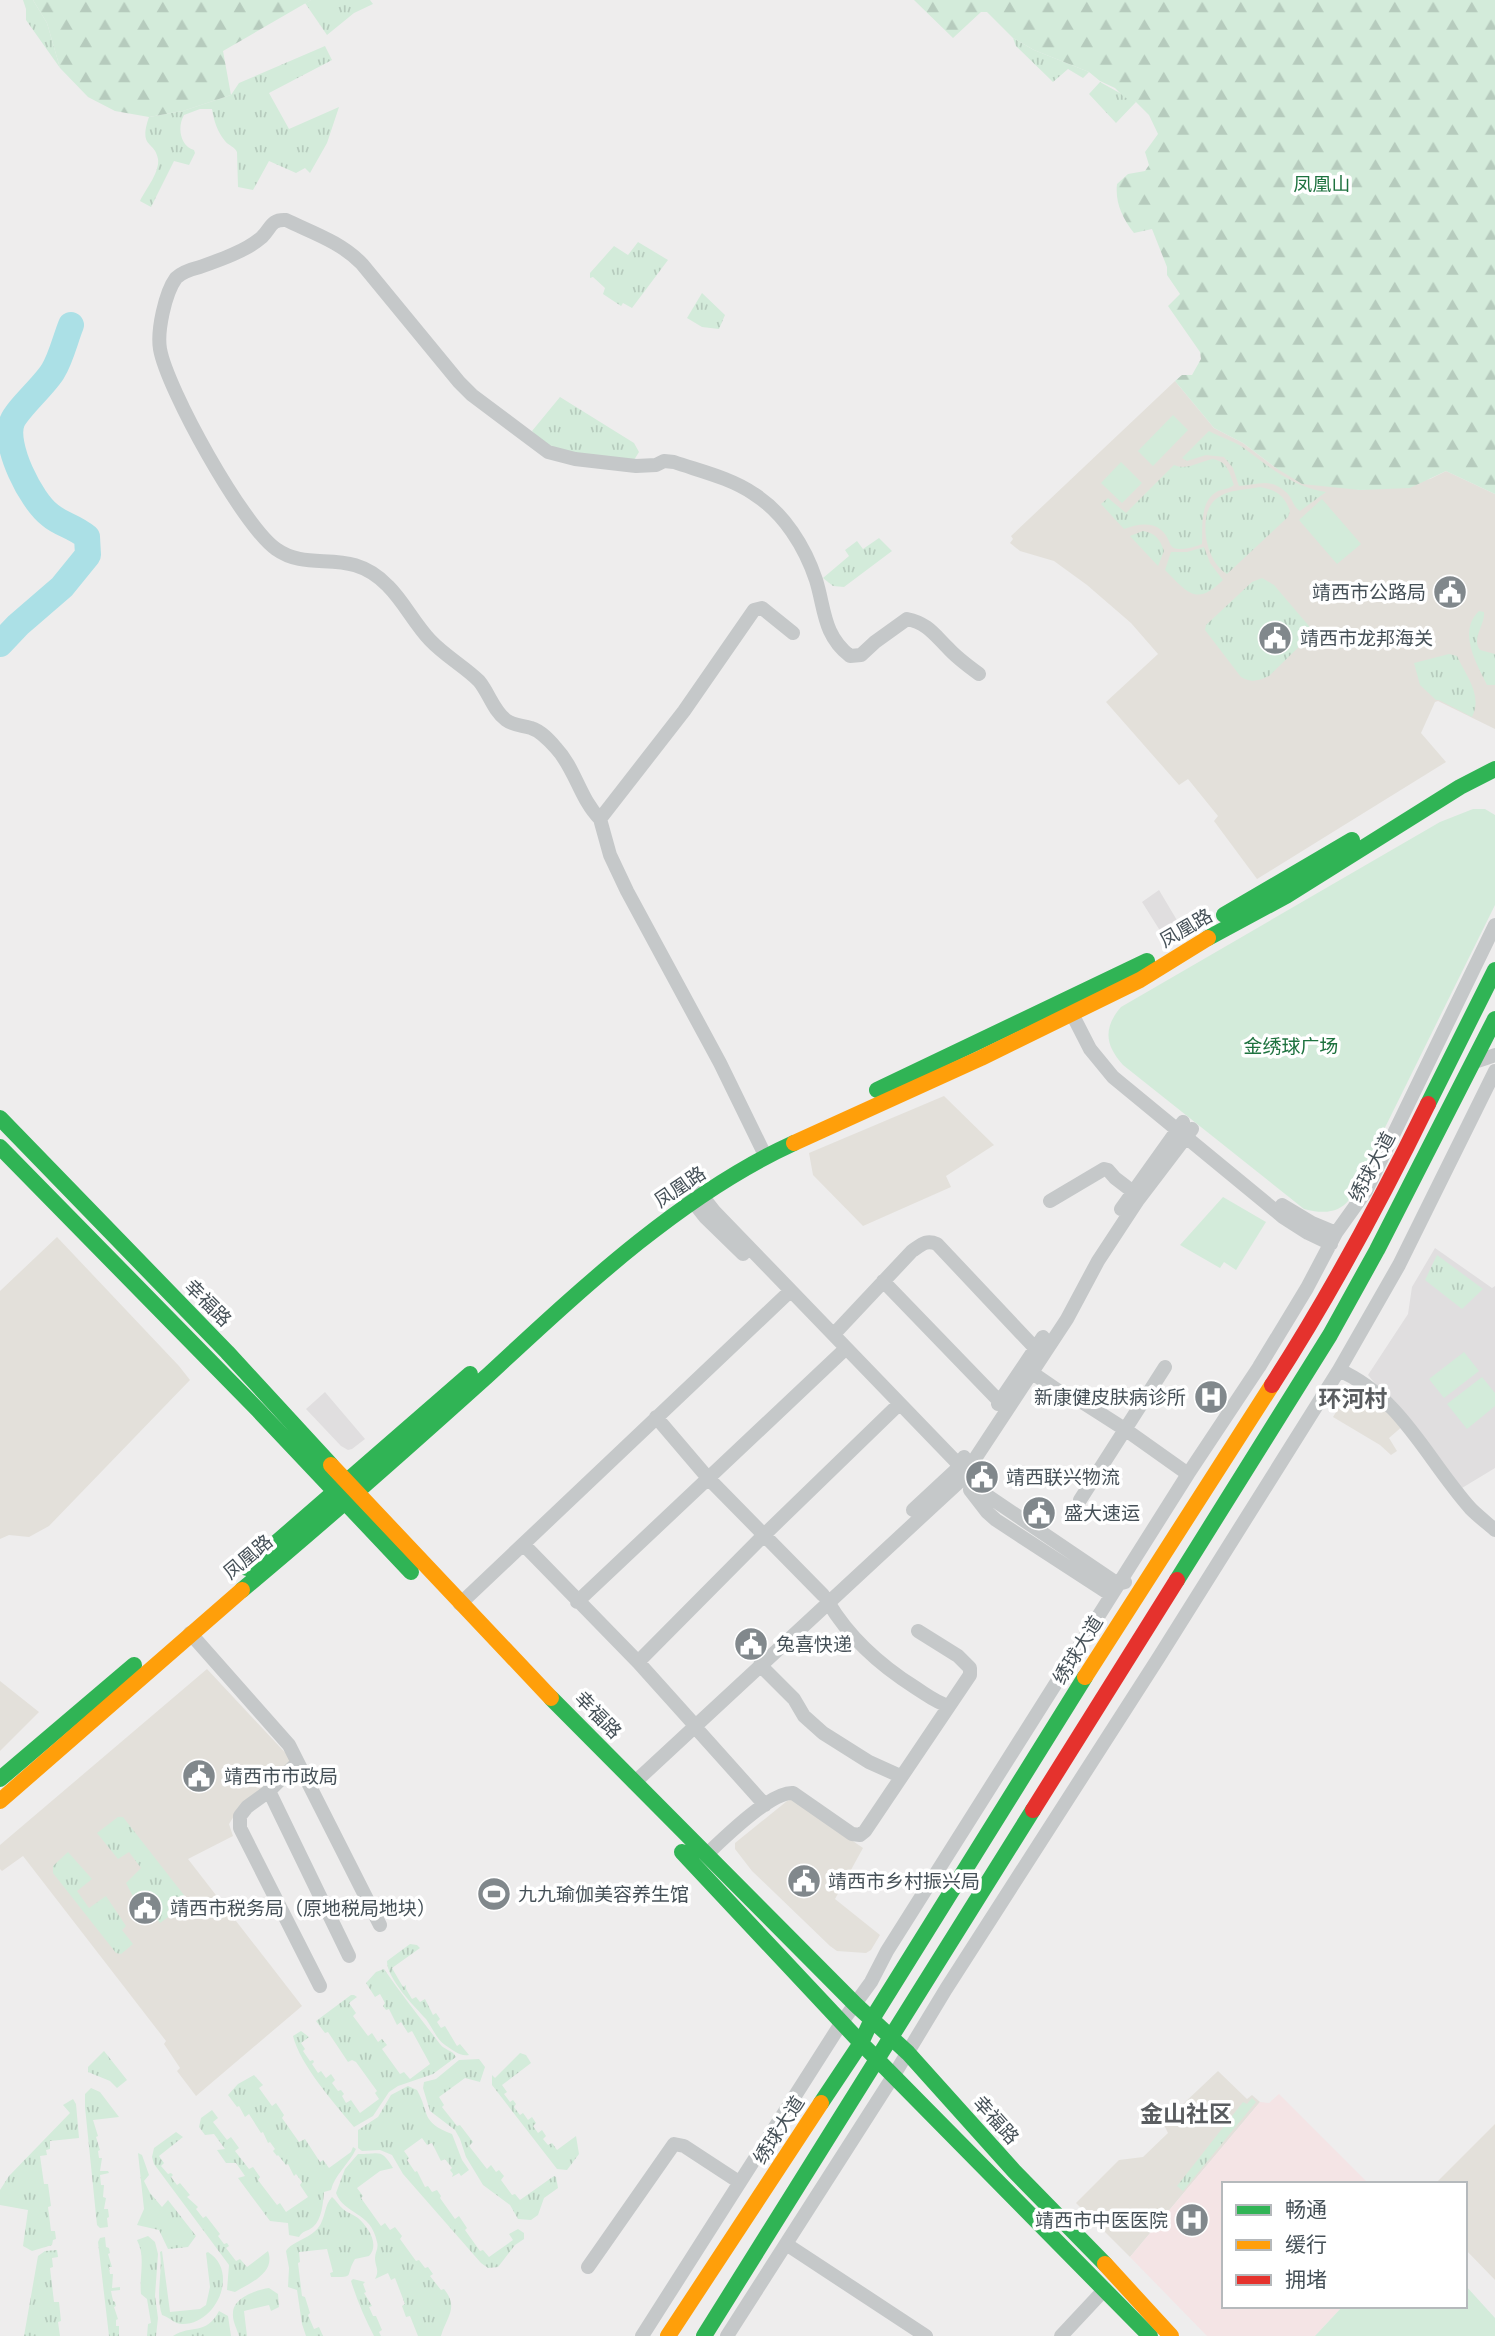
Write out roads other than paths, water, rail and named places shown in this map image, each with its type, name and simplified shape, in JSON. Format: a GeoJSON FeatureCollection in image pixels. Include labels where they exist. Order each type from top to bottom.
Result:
{"type":"FeatureCollection","features":[{"type":"Feature","properties":{"kind":"main road","name":"凤凰路"},"geometry":{"type":"LineString","coordinates":[[695,1195],[785,1147],[981,1058],[1459,775],[1495,757]]}},
{"type":"Feature","properties":{"kind":"main road","name":"凤凰路"},"geometry":{"type":"LineString","coordinates":[[0,1779],[346,1493],[695,1195],[762,1149],[863,1097],[1073,1005],[1140,980],[1286,896],[1460,787],[1495,769]]}},
{"type":"Feature","properties":{"kind":"main road","name":"绣球大道"},"geometry":{"type":"LineString","coordinates":[[668,2336],[861,2043],[872,2019],[1148,1576],[1272,1386],[1350,1254],[1398,1165],[1495,970]]}},
{"type":"Feature","properties":{"kind":"main road"},"geometry":{"type":"LineString","coordinates":[[704,2336],[1344,1311],[1495,1019]]}},
{"type":"Feature","properties":{"kind":"main road","name":"幸福路"},"geometry":{"type":"LineString","coordinates":[[0,1118],[227,1352],[346,1493],[861,2043],[1150,2336]]}},
{"type":"Feature","properties":{"kind":"main road","name":"幸福路"},"geometry":{"type":"LineString","coordinates":[[0,1147],[258,1410],[460,1604],[631,1780],[856,2005],[908,2053],[1014,2171],[1171,2336]]}},
{"type":"Feature","properties":{"kind":"main road","name":"凤凰路"},"geometry":{"type":"LineString","coordinates":[[0,1801],[346,1493]]}},
{"type":"Feature","properties":{"kind":"street"},"geometry":{"type":"LineString","coordinates":[[762,1149],[720,1063],[627,891],[610,855],[600,819],[577,785],[559,751],[536,730],[506,720],[479,681],[428,639],[381,579],[352,563],[300,559],[286,555],[270,544],[217,471],[164,366],[159,342],[167,296],[181,274],[237,251],[262,236],[272,223],[278,220],[286,220],[336,242],[362,264],[472,395],[548,452],[575,459],[636,466],[674,462],[755,494],[783,521],[805,550],[828,628],[850,656],[861,655],[907,619],[932,629],[957,657],[979,674]]}},
{"type":"Feature","properties":{"kind":"street"},"geometry":{"type":"LineString","coordinates":[[600,819],[684,711],[754,610],[762,608],[793,633]]}},
{"type":"Feature","properties":{"kind":"street"},"geometry":{"type":"LineString","coordinates":[[642,2336],[842,2022],[856,2005],[1114,1590],[1236,1402],[1300,1299],[1334,1238],[1366,1191],[1495,925]]}},
{"type":"Feature","properties":{"kind":"street"},"geometry":{"type":"LineString","coordinates":[[1073,1005],[1090,1049],[1113,1077],[1185,1129],[1286,1209],[1320,1227],[1334,1238]]}},
{"type":"Feature","properties":{"kind":"street"},"geometry":{"type":"LineString","coordinates":[[1472,1063],[1495,1055]]}},
{"type":"Feature","properties":{"kind":"street"},"geometry":{"type":"LineString","coordinates":[[727,2336],[1339,1370],[1399,1265],[1495,1070]]}},
{"type":"Feature","properties":{"kind":"street"},"geometry":{"type":"LineString","coordinates":[[960,1472],[999,1401],[1060,1312],[1132,1191],[1185,1129]]}},
{"type":"Feature","properties":{"kind":"street"},"geometry":{"type":"LineString","coordinates":[[693,1724],[760,1665],[825,1599],[960,1472],[1067,1319],[1098,1261],[1185,1129]]}},
{"type":"Feature","properties":{"kind":"street"},"geometry":{"type":"LineString","coordinates":[[1050,1201],[1104,1169],[1132,1191]]}},
{"type":"Feature","properties":{"kind":"street"},"geometry":{"type":"LineString","coordinates":[[695,1195],[705,1217],[894,1409],[960,1472],[982,1492],[1114,1590]]}},
{"type":"Feature","properties":{"kind":"street"},"geometry":{"type":"LineString","coordinates":[[695,1195],[714,1211],[834,1334],[960,1472]]}},
{"type":"Feature","properties":{"kind":"street"},"geometry":{"type":"LineString","coordinates":[[834,1334],[912,1251],[926,1241],[937,1244],[1035,1348]]}},
{"type":"Feature","properties":{"kind":"street"},"geometry":{"type":"LineString","coordinates":[[883,1281],[999,1401]]}},
{"type":"Feature","properties":{"kind":"street"},"geometry":{"type":"LineString","coordinates":[[460,1604],[785,1296]]}},
{"type":"Feature","properties":{"kind":"street"},"geometry":{"type":"LineString","coordinates":[[578,1602],[841,1353]]}},
{"type":"Feature","properties":{"kind":"street"},"geometry":{"type":"LineString","coordinates":[[1080,1500],[1165,1367]]}},
{"type":"Feature","properties":{"kind":"street"},"geometry":{"type":"LineString","coordinates":[[1339,1370],[1366,1384],[1397,1412],[1473,1511],[1495,1530]]}},
{"type":"Feature","properties":{"kind":"street"},"geometry":{"type":"LineString","coordinates":[[1031,1372],[1063,1394],[1076,1398],[1126,1430],[1188,1474]]}},
{"type":"Feature","properties":{"kind":"street"},"geometry":{"type":"LineString","coordinates":[[1236,1402],[1272,1386]]}},
{"type":"Feature","properties":{"kind":"street"},"geometry":{"type":"LineString","coordinates":[[638,1662],[894,1409]]}},
{"type":"Feature","properties":{"kind":"street"},"geometry":{"type":"LineString","coordinates":[[656,1417],[708,1478],[825,1599],[849,1632],[881,1665],[934,1700],[949,1706]]}},
{"type":"Feature","properties":{"kind":"street"},"geometry":{"type":"LineString","coordinates":[[1178,1489],[1212,1478]]}},
{"type":"Feature","properties":{"kind":"street"},"geometry":{"type":"LineString","coordinates":[[1206,1535],[1237,1531]]}},
{"type":"Feature","properties":{"kind":"street"},"geometry":{"type":"LineString","coordinates":[[524,1545],[638,1662],[765,1805]]}},
{"type":"Feature","properties":{"kind":"street"},"geometry":{"type":"LineString","coordinates":[[1114,1590],[1148,1576]]}},
{"type":"Feature","properties":{"kind":"street"},"geometry":{"type":"LineString","coordinates":[[631,1780],[649,1767],[693,1724],[754,1658],[825,1599]]}},
{"type":"Feature","properties":{"kind":"street"},"geometry":{"type":"LineString","coordinates":[[706,1855],[765,1805],[784,1793],[793,1793],[852,1834],[860,1835],[872,1822],[900,1776],[968,1679],[970,1668],[958,1656],[918,1631]]}},
{"type":"Feature","properties":{"kind":"street"},"geometry":{"type":"LineString","coordinates":[[190,1633],[289,1745],[380,1925]]}},
{"type":"Feature","properties":{"kind":"street"},"geometry":{"type":"LineString","coordinates":[[760,1665],[794,1699],[804,1716],[823,1733],[869,1762],[900,1776]]}},
{"type":"Feature","properties":{"kind":"street"},"geometry":{"type":"LineString","coordinates":[[1037,1716],[1066,1710]]}},
{"type":"Feature","properties":{"kind":"street"},"geometry":{"type":"LineString","coordinates":[[1084,1729],[1111,1729]]}},
{"type":"Feature","properties":{"kind":"street"},"geometry":{"type":"LineString","coordinates":[[297,1763],[269,1791],[247,1807],[240,1816],[240,1828],[320,1986]]}},
{"type":"Feature","properties":{"kind":"street"},"geometry":{"type":"LineString","coordinates":[[269,1791],[349,1956]]}},
{"type":"Feature","properties":{"kind":"street"},"geometry":{"type":"LineString","coordinates":[[960,1837],[996,1822]]}},
{"type":"Feature","properties":{"kind":"street"},"geometry":{"type":"LineString","coordinates":[[999,1864],[1031,1857]]}},
{"type":"Feature","properties":{"kind":"street"},"geometry":{"type":"LineString","coordinates":[[910,2006],[938,2003]]}},
{"type":"Feature","properties":{"kind":"street"},"geometry":{"type":"LineString","coordinates":[[588,2267],[674,2144],[684,2146],[739,2182]]}},
{"type":"Feature","properties":{"kind":"street"},"geometry":{"type":"LineString","coordinates":[[725,2205],[765,2190]]}},
{"type":"Feature","properties":{"kind":"street"},"geometry":{"type":"LineString","coordinates":[[760,2248],[789,2239]]}},
{"type":"Feature","properties":{"kind":"street"},"geometry":{"type":"LineString","coordinates":[[789,2239],[926,2336]]}},
{"type":"Feature","properties":{"kind":"street"},"geometry":{"type":"LineString","coordinates":[[1061,2336],[1105,2289]]}},
{"type":"Feature","properties":{"kind":"waterway"},"geometry":{"type":"LineString","coordinates":[[0,644],[62,587],[88,555],[87,537],[54,518],[35,498],[20,472],[10,432],[15,417],[53,371],[71,325]]}},
{"type":"Feature","properties":{"kind":"place","name":"靖西市公路局"},"geometry":{"type":"Point","coordinates":[1450,592]}},
{"type":"Feature","properties":{"kind":"place","name":"靖西市龙邦海关"},"geometry":{"type":"Point","coordinates":[1275,638]}},
{"type":"Feature","properties":{"kind":"place","name":"新康健皮肤病诊所"},"geometry":{"type":"Point","coordinates":[1211,1397]}},
{"type":"Feature","properties":{"kind":"place","name":"靖西联兴物流"},"geometry":{"type":"Point","coordinates":[982,1477]}},
{"type":"Feature","properties":{"kind":"place","name":"盛大速运"},"geometry":{"type":"Point","coordinates":[1039,1513]}},
{"type":"Feature","properties":{"kind":"place","name":"兔喜快递"},"geometry":{"type":"Point","coordinates":[751,1644]}},
{"type":"Feature","properties":{"kind":"place","name":"靖西市市政局"},"geometry":{"type":"Point","coordinates":[199,1776]}},
{"type":"Feature","properties":{"kind":"place","name":"靖西市乡村振兴局"},"geometry":{"type":"Point","coordinates":[804,1881]}},
{"type":"Feature","properties":{"kind":"place","name":"九九瑜伽美容养生馆"},"geometry":{"type":"Point","coordinates":[494,1894]}},
{"type":"Feature","properties":{"kind":"place","name":"靖西市税务局（原地税局地块）"},"geometry":{"type":"Point","coordinates":[145,1908]}},
{"type":"Feature","properties":{"kind":"place","name":"靖西市中医医院"},"geometry":{"type":"Point","coordinates":[1192,2220]}},
{"type":"Feature","properties":{"kind":"district","name":"环河村"},"geometry":{"type":"Point","coordinates":[1353,1399]}},
{"type":"Feature","properties":{"kind":"district","name":"金山社区"},"geometry":{"type":"Point","coordinates":[1186,2114]}},
{"type":"Feature","properties":{"kind":"park label","name":"凤凰山"},"geometry":{"type":"Point","coordinates":[1322,184]}},
{"type":"Feature","properties":{"kind":"park label","name":"金绣球广场"},"geometry":{"type":"Point","coordinates":[1291,1046]}}]}
